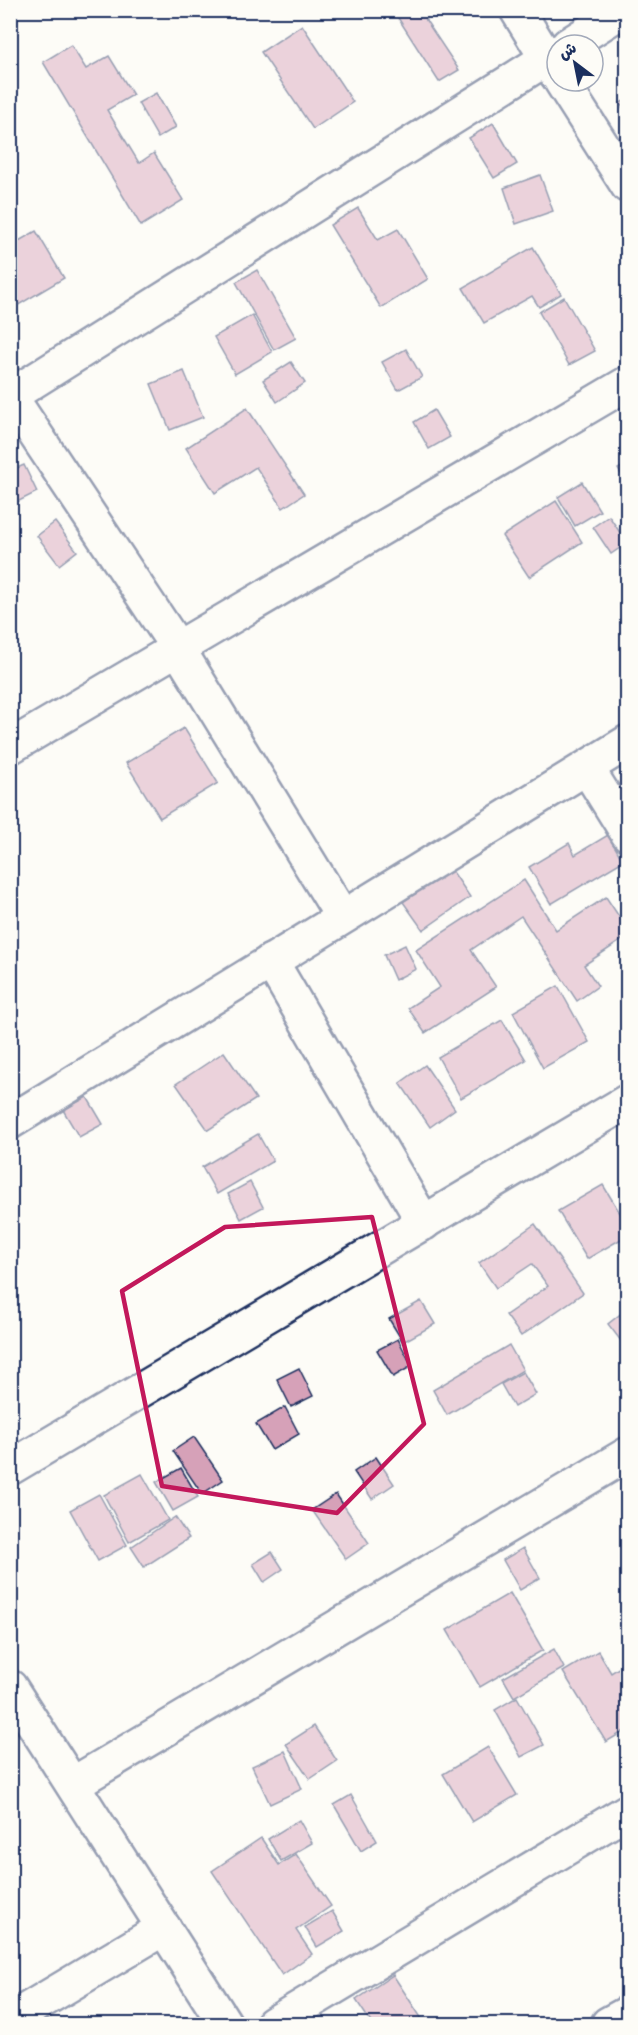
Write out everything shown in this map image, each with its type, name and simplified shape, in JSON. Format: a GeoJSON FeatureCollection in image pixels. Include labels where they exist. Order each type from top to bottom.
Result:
{"type":"FeatureCollection","features":[{"type":"Feature","properties":{"kind":"street"},"geometry":{"type":"LineString","coordinates":[[517,10],[545,46]]}},
{"type":"Feature","properties":{"kind":"street"},"geometry":{"type":"LineString","coordinates":[[594,33],[622,10]]}},
{"type":"Feature","properties":{"kind":"street"},"geometry":{"type":"LineString","coordinates":[[342,916],[177,647],[10,396],[545,70]]}},
{"type":"Feature","properties":{"kind":"street"},"geometry":{"type":"LineString","coordinates":[[575,93],[627,186]]}},
{"type":"Feature","properties":{"kind":"street"},"geometry":{"type":"LineString","coordinates":[[10,747],[627,383]]}},
{"type":"Feature","properties":{"kind":"street"},"geometry":{"type":"LineString","coordinates":[[10,1122],[627,742]]}},
{"type":"Feature","properties":{"kind":"street"},"geometry":{"type":"LineString","coordinates":[[587,768],[627,834]]}},
{"type":"Feature","properties":{"kind":"street"},"geometry":{"type":"LineString","coordinates":[[271,961],[424,1223]]}},
{"type":"Feature","properties":{"kind":"street"},"geometry":{"type":"LineString","coordinates":[[10,1468],[627,1101]]}},
{"type":"Feature","properties":{"kind":"street"},"geometry":{"type":"LineString","coordinates":[[73,1784],[627,1454]]}},
{"type":"Feature","properties":{"kind":"street"},"geometry":{"type":"LineString","coordinates":[[10,1687],[225,2025]]}},
{"type":"Feature","properties":{"kind":"street"},"geometry":{"type":"LineString","coordinates":[[273,2025],[627,1811]]}},
{"type":"Feature","properties":{"kind":"street"},"geometry":{"type":"LineString","coordinates":[[10,2020],[164,1928]]}},
{"type":"Feature","properties":{"kind":"street"},"geometry":{"type":"LineString","coordinates":[[608,2025],[627,2013]]}},
{"type":"Feature","properties":{"kind":"highlighted area"},"geometry":{"type":"Polygon","coordinates":[[[372,1217],[424,1424],[337,1513],[162,1486],[122,1291],[225,1227],[372,1217]]]}},
{"type":"Feature","properties":{"kind":"building"},"geometry":{"type":"Polygon","coordinates":[[[393,10],[430,10],[432,14],[425,19],[459,70],[439,82],[393,10]]]}},
{"type":"Feature","properties":{"kind":"building"},"geometry":{"type":"Polygon","coordinates":[[[302,25],[353,102],[313,129],[261,52],[302,25]]]}},
{"type":"Feature","properties":{"kind":"building"},"geometry":{"type":"Polygon","coordinates":[[[71,45],[86,69],[109,56],[133,95],[107,110],[139,163],[154,153],[183,200],[141,226],[43,62],[71,45]]]}},
{"type":"Feature","properties":{"kind":"building"},"geometry":{"type":"Polygon","coordinates":[[[156,93],[176,127],[158,138],[138,103],[156,93]]]}},
{"type":"Feature","properties":{"kind":"building"},"geometry":{"type":"Polygon","coordinates":[[[628,99],[628,116],[620,103],[628,99]]]}},
{"type":"Feature","properties":{"kind":"building"},"geometry":{"type":"Polygon","coordinates":[[[493,123],[517,164],[494,178],[469,138],[493,123]]]}},
{"type":"Feature","properties":{"kind":"building"},"geometry":{"type":"Polygon","coordinates":[[[540,175],[553,211],[516,224],[504,188],[540,175]]]}},
{"type":"Feature","properties":{"kind":"building"},"geometry":{"type":"Polygon","coordinates":[[[358,208],[378,240],[398,229],[428,279],[381,308],[330,225],[358,208]]]}},
{"type":"Feature","properties":{"kind":"building"},"geometry":{"type":"Polygon","coordinates":[[[36,231],[64,278],[10,310],[10,246],[36,231]]]}},
{"type":"Feature","properties":{"kind":"building"},"geometry":{"type":"Polygon","coordinates":[[[533,247],[561,294],[539,307],[532,296],[484,323],[463,288],[533,247]]]}},
{"type":"Feature","properties":{"kind":"building"},"geometry":{"type":"Polygon","coordinates":[[[257,270],[296,338],[274,350],[236,282],[257,270]]]}},
{"type":"Feature","properties":{"kind":"building"},"geometry":{"type":"Polygon","coordinates":[[[564,297],[595,351],[569,365],[539,312],[564,297]]]}},
{"type":"Feature","properties":{"kind":"building"},"geometry":{"type":"Polygon","coordinates":[[[252,315],[272,352],[235,374],[214,337],[252,315]]]}},
{"type":"Feature","properties":{"kind":"building"},"geometry":{"type":"Polygon","coordinates":[[[406,349],[422,377],[398,390],[382,362],[406,349]]]}},
{"type":"Feature","properties":{"kind":"building"},"geometry":{"type":"Polygon","coordinates":[[[291,362],[305,383],[277,402],[263,380],[291,362]]]}},
{"type":"Feature","properties":{"kind":"building"},"geometry":{"type":"Polygon","coordinates":[[[184,371],[203,417],[170,430],[151,384],[184,371]]]}},
{"type":"Feature","properties":{"kind":"building"},"geometry":{"type":"Polygon","coordinates":[[[247,408],[304,494],[283,508],[256,467],[215,493],[186,448],[247,408]]]}},
{"type":"Feature","properties":{"kind":"building"},"geometry":{"type":"Polygon","coordinates":[[[434,410],[450,437],[429,449],[414,422],[434,410]]]}},
{"type":"Feature","properties":{"kind":"building"},"geometry":{"type":"Polygon","coordinates":[[[628,464],[628,486],[618,469],[628,464]]]}},
{"type":"Feature","properties":{"kind":"building"},"geometry":{"type":"Polygon","coordinates":[[[24,465],[37,492],[11,505],[10,471],[24,465]]]}},
{"type":"Feature","properties":{"kind":"building"},"geometry":{"type":"Polygon","coordinates":[[[582,482],[600,511],[575,526],[558,497],[582,482]]]}},
{"type":"Feature","properties":{"kind":"building"},"geometry":{"type":"Polygon","coordinates":[[[556,501],[582,542],[529,577],[502,536],[556,501]]]}},
{"type":"Feature","properties":{"kind":"building"},"geometry":{"type":"Polygon","coordinates":[[[609,516],[627,543],[611,554],[593,527],[609,516]]]}},
{"type":"Feature","properties":{"kind":"building"},"geometry":{"type":"Polygon","coordinates":[[[55,522],[77,551],[59,565],[37,536],[55,522]]]}},
{"type":"Feature","properties":{"kind":"building"},"geometry":{"type":"Polygon","coordinates":[[[184,728],[218,783],[160,818],[126,763],[184,728]]]}},
{"type":"Feature","properties":{"kind":"building"},"geometry":{"type":"Polygon","coordinates":[[[608,835],[623,861],[551,904],[529,867],[569,843],[575,855],[608,835]]]}},
{"type":"Feature","properties":{"kind":"building"},"geometry":{"type":"Polygon","coordinates":[[[451,869],[470,897],[423,930],[403,902],[451,869]]]}},
{"type":"Feature","properties":{"kind":"building"},"geometry":{"type":"Polygon","coordinates":[[[524,880],[556,930],[606,897],[628,930],[628,936],[584,965],[598,986],[577,1001],[521,916],[471,950],[496,987],[425,1033],[408,1008],[440,987],[416,950],[524,880]]]}},
{"type":"Feature","properties":{"kind":"building"},"geometry":{"type":"Polygon","coordinates":[[[405,945],[416,969],[395,980],[384,955],[405,945]]]}},
{"type":"Feature","properties":{"kind":"building"},"geometry":{"type":"Polygon","coordinates":[[[558,986],[589,1042],[543,1068],[513,1012],[558,986]]]}},
{"type":"Feature","properties":{"kind":"building"},"geometry":{"type":"Polygon","coordinates":[[[502,1020],[526,1060],[461,1098],[438,1057],[502,1020]]]}},
{"type":"Feature","properties":{"kind":"building"},"geometry":{"type":"Polygon","coordinates":[[[224,1052],[256,1099],[208,1130],[176,1084],[224,1052]]]}},
{"type":"Feature","properties":{"kind":"building"},"geometry":{"type":"Polygon","coordinates":[[[425,1065],[455,1109],[430,1127],[400,1083],[425,1065]]]}},
{"type":"Feature","properties":{"kind":"building"},"geometry":{"type":"Polygon","coordinates":[[[87,1097],[103,1124],[79,1137],[63,1110],[87,1097]]]}},
{"type":"Feature","properties":{"kind":"building"},"geometry":{"type":"Polygon","coordinates":[[[258,1134],[273,1161],[217,1194],[202,1167],[258,1134]]]}},
{"type":"Feature","properties":{"kind":"building"},"geometry":{"type":"Polygon","coordinates":[[[250,1182],[263,1207],[241,1219],[228,1194],[250,1182]]]}},
{"type":"Feature","properties":{"kind":"building"},"geometry":{"type":"Polygon","coordinates":[[[603,1185],[628,1226],[628,1235],[587,1259],[558,1211],[603,1185]]]}},
{"type":"Feature","properties":{"kind":"building"},"geometry":{"type":"Polygon","coordinates":[[[535,1224],[583,1293],[521,1336],[506,1315],[548,1286],[532,1264],[496,1288],[479,1263],[535,1224]]]}},
{"type":"Feature","properties":{"kind":"building"},"geometry":{"type":"Polygon","coordinates":[[[421,1301],[435,1324],[403,1342],[389,1319],[421,1301]]]}},
{"type":"Feature","properties":{"kind":"building"},"geometry":{"type":"Polygon","coordinates":[[[628,1308],[628,1350],[608,1324],[628,1308]]]}},
{"type":"Feature","properties":{"kind":"building"},"geometry":{"type":"Polygon","coordinates":[[[398,1339],[412,1366],[393,1377],[377,1350],[398,1339]]]}},
{"type":"Feature","properties":{"kind":"building"},"geometry":{"type":"Polygon","coordinates":[[[509,1345],[523,1370],[447,1415],[433,1390],[509,1345]]]}},
{"type":"Feature","properties":{"kind":"building"},"geometry":{"type":"Polygon","coordinates":[[[299,1368],[313,1396],[291,1407],[277,1379],[299,1368]]]}},
{"type":"Feature","properties":{"kind":"building"},"geometry":{"type":"Polygon","coordinates":[[[523,1372],[536,1394],[514,1407],[501,1384],[523,1372]]]}},
{"type":"Feature","properties":{"kind":"building"},"geometry":{"type":"Polygon","coordinates":[[[285,1407],[299,1434],[272,1450],[256,1424],[285,1407]]]}},
{"type":"Feature","properties":{"kind":"building"},"geometry":{"type":"Polygon","coordinates":[[[194,1437],[223,1480],[202,1494],[173,1451],[194,1437]]]}},
{"type":"Feature","properties":{"kind":"building"},"geometry":{"type":"Polygon","coordinates":[[[376,1457],[394,1484],[372,1499],[354,1472],[376,1457]]]}},
{"type":"Feature","properties":{"kind":"building"},"geometry":{"type":"Polygon","coordinates":[[[181,1468],[198,1497],[173,1511],[156,1482],[181,1468]]]}},
{"type":"Feature","properties":{"kind":"building"},"geometry":{"type":"Polygon","coordinates":[[[142,1474],[168,1520],[129,1542],[104,1495],[142,1474]]]}},
{"type":"Feature","properties":{"kind":"building"},"geometry":{"type":"Polygon","coordinates":[[[99,1494],[127,1545],[98,1561],[70,1510],[99,1494]]]}},
{"type":"Feature","properties":{"kind":"building"},"geometry":{"type":"Polygon","coordinates":[[[336,1494],[369,1543],[346,1559],[312,1510],[336,1494]]]}},
{"type":"Feature","properties":{"kind":"building"},"geometry":{"type":"Polygon","coordinates":[[[175,1517],[189,1538],[144,1567],[131,1547],[175,1517]]]}},
{"type":"Feature","properties":{"kind":"building"},"geometry":{"type":"Polygon","coordinates":[[[523,1548],[540,1578],[520,1590],[503,1560],[523,1548]]]}},
{"type":"Feature","properties":{"kind":"building"},"geometry":{"type":"Polygon","coordinates":[[[272,1552],[283,1569],[264,1582],[253,1564],[272,1552]]]}},
{"type":"Feature","properties":{"kind":"building"},"geometry":{"type":"Polygon","coordinates":[[[510,1593],[543,1650],[480,1687],[447,1630],[510,1593]]]}},
{"type":"Feature","properties":{"kind":"building"},"geometry":{"type":"Polygon","coordinates":[[[554,1649],[564,1668],[514,1697],[503,1678],[554,1649]]]}},
{"type":"Feature","properties":{"kind":"building"},"geometry":{"type":"Polygon","coordinates":[[[598,1651],[611,1673],[628,1662],[628,1729],[606,1742],[563,1672],[598,1651]]]}},
{"type":"Feature","properties":{"kind":"building"},"geometry":{"type":"Polygon","coordinates":[[[517,1697],[544,1745],[521,1757],[495,1710],[517,1697]]]}},
{"type":"Feature","properties":{"kind":"building"},"geometry":{"type":"Polygon","coordinates":[[[314,1726],[337,1761],[310,1779],[286,1744],[314,1726]]]}},
{"type":"Feature","properties":{"kind":"building"},"geometry":{"type":"Polygon","coordinates":[[[488,1747],[517,1795],[472,1822],[443,1774],[488,1747]]]}},
{"type":"Feature","properties":{"kind":"building"},"geometry":{"type":"Polygon","coordinates":[[[285,1751],[302,1789],[270,1804],[252,1766],[285,1751]]]}},
{"type":"Feature","properties":{"kind":"building"},"geometry":{"type":"Polygon","coordinates":[[[351,1795],[377,1841],[361,1851],[334,1805],[351,1795]]]}},
{"type":"Feature","properties":{"kind":"building"},"geometry":{"type":"Polygon","coordinates":[[[299,1820],[312,1843],[281,1861],[268,1839],[299,1820]]]}},
{"type":"Feature","properties":{"kind":"building"},"geometry":{"type":"Polygon","coordinates":[[[261,1838],[279,1865],[296,1854],[331,1906],[296,1930],[312,1954],[282,1975],[212,1871],[261,1838]]]}},
{"type":"Feature","properties":{"kind":"building"},"geometry":{"type":"Polygon","coordinates":[[[332,1911],[344,1931],[317,1947],[305,1927],[332,1911]]]}},
{"type":"Feature","properties":{"kind":"building"},"geometry":{"type":"Polygon","coordinates":[[[393,1975],[424,2022],[421,2024],[372,2024],[356,2000],[393,1975]]]}}]}
